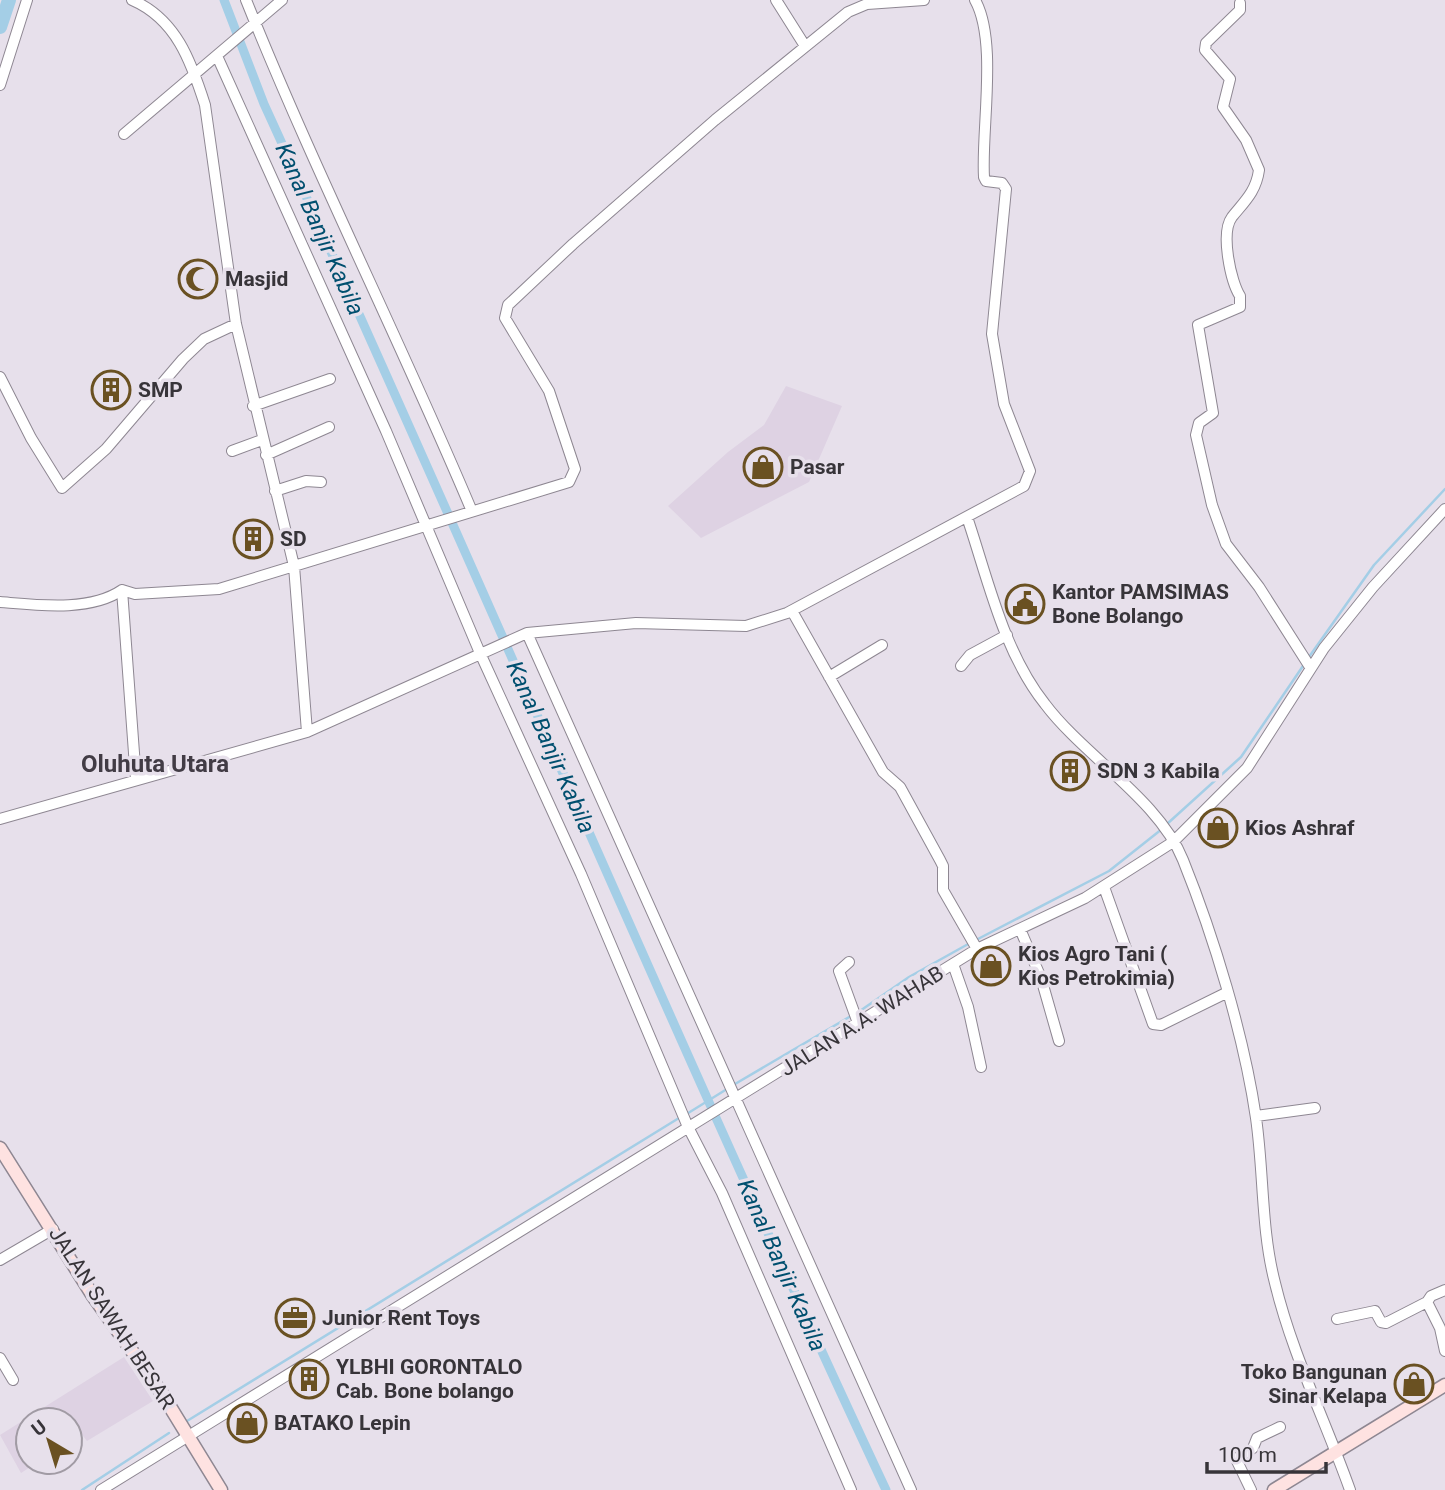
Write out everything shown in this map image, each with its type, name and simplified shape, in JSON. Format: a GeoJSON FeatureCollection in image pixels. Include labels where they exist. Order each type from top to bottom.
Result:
{"type":"FeatureCollection","features":[{"type":"Feature","properties":{"kind":"main road","name":"JALAN SAWAH BESAR"},"geometry":{"type":"LineString","coordinates":[[0,1148],[93,1296],[221,1490]]}},
{"type":"Feature","properties":{"kind":"main road"},"geometry":{"type":"LineString","coordinates":[[1278,1489],[1333,1452],[1445,1385]]}},
{"type":"Feature","properties":{"kind":"street"},"geometry":{"type":"LineString","coordinates":[[0,85],[27,0]]}},
{"type":"Feature","properties":{"kind":"street"},"geometry":{"type":"LineString","coordinates":[[132,0],[161,16],[171,28],[194,73],[205,105],[236,324],[253,406],[294,566],[307,732]]}},
{"type":"Feature","properties":{"kind":"street"},"geometry":{"type":"LineString","coordinates":[[246,0],[286,99],[374,286],[466,511]]}},
{"type":"Feature","properties":{"kind":"street"},"geometry":{"type":"LineString","coordinates":[[124,134],[282,0]]}},
{"type":"Feature","properties":{"kind":"street"},"geometry":{"type":"LineString","coordinates":[[776,0],[805,46]]}},
{"type":"Feature","properties":{"kind":"street"},"geometry":{"type":"LineString","coordinates":[[122,590],[135,594],[150,590],[206,591],[569,482],[575,469],[549,391],[505,318],[508,306],[573,244],[805,46],[856,7],[924,0]]}},
{"type":"Feature","properties":{"kind":"street"},"geometry":{"type":"LineString","coordinates":[[0,818],[307,732],[524,634],[636,623],[746,626],[792,611],[1024,486],[1030,471],[1004,404],[992,334],[1006,189],[1002,183],[989,182],[984,177],[986,69],[983,26],[975,0]]}},
{"type":"Feature","properties":{"kind":"street"},"geometry":{"type":"LineString","coordinates":[[1240,3],[1240,9],[1206,43],[1205,50],[1230,79],[1223,107],[1246,140],[1257,163],[1258,179],[1245,205],[1229,221],[1226,238],[1233,286],[1240,296],[1240,307],[1230,313],[1203,320],[1198,325],[1213,414],[1199,423],[1196,435],[1212,505],[1226,544],[1259,587],[1308,663]]}},
{"type":"Feature","properties":{"kind":"street"},"geometry":{"type":"LineString","coordinates":[[219,54],[851,1490]]}},
{"type":"Feature","properties":{"kind":"street"},"geometry":{"type":"LineString","coordinates":[[0,377],[31,438],[62,488],[106,449],[183,359],[204,339],[236,324]]}},
{"type":"Feature","properties":{"kind":"street"},"geometry":{"type":"LineString","coordinates":[[253,406],[330,379]]}},
{"type":"Feature","properties":{"kind":"street"},"geometry":{"type":"LineString","coordinates":[[266,455],[329,428]]}},
{"type":"Feature","properties":{"kind":"street"},"geometry":{"type":"LineString","coordinates":[[232,451],[262,440]]}},
{"type":"Feature","properties":{"kind":"street"},"geometry":{"type":"LineString","coordinates":[[275,491],[306,481],[321,482]]}},
{"type":"Feature","properties":{"kind":"street","name":"JALAN A.A. WAHAB"},"geometry":{"type":"LineString","coordinates":[[101,1490],[730,1102],[856,1016],[953,964],[975,944],[1020,929],[1104,887],[1170,838],[1247,768],[1308,663],[1445,509]]}},
{"type":"Feature","properties":{"kind":"street"},"geometry":{"type":"LineString","coordinates":[[967,517],[1007,635],[1045,705],[1170,838],[1201,908],[1226,993],[1255,1116],[1264,1230],[1275,1286],[1326,1424],[1333,1452],[1350,1490]]}},
{"type":"Feature","properties":{"kind":"street"},"geometry":{"type":"LineString","coordinates":[[0,602],[77,603],[110,598],[122,590]]}},
{"type":"Feature","properties":{"kind":"street"},"geometry":{"type":"LineString","coordinates":[[122,590],[136,780]]}},
{"type":"Feature","properties":{"kind":"street"},"geometry":{"type":"LineString","coordinates":[[792,611],[883,772],[900,787],[943,866],[943,890],[975,944]]}},
{"type":"Feature","properties":{"kind":"street"},"geometry":{"type":"LineString","coordinates":[[524,634],[730,1102],[911,1490]]}},
{"type":"Feature","properties":{"kind":"street"},"geometry":{"type":"LineString","coordinates":[[961,666],[970,654],[1007,635]]}},
{"type":"Feature","properties":{"kind":"street"},"geometry":{"type":"LineString","coordinates":[[828,677],[882,645]]}},
{"type":"Feature","properties":{"kind":"street"},"geometry":{"type":"LineString","coordinates":[[1104,887],[1153,1024],[1161,1025],[1226,993]]}},
{"type":"Feature","properties":{"kind":"street"},"geometry":{"type":"LineString","coordinates":[[1020,929],[1041,978],[1059,1041]]}},
{"type":"Feature","properties":{"kind":"street"},"geometry":{"type":"LineString","coordinates":[[849,962],[839,971],[856,1016]]}},
{"type":"Feature","properties":{"kind":"street"},"geometry":{"type":"LineString","coordinates":[[953,964],[968,1007],[981,1067]]}},
{"type":"Feature","properties":{"kind":"street"},"geometry":{"type":"LineString","coordinates":[[1255,1116],[1315,1108]]}},
{"type":"Feature","properties":{"kind":"street"},"geometry":{"type":"LineString","coordinates":[[0,1261],[53,1229]]}},
{"type":"Feature","properties":{"kind":"street"},"geometry":{"type":"LineString","coordinates":[[1337,1319],[1375,1311],[1381,1322],[1387,1323],[1427,1303],[1431,1296],[1445,1290]]}},
{"type":"Feature","properties":{"kind":"street"},"geometry":{"type":"LineString","coordinates":[[1427,1303],[1440,1328],[1445,1352]]}},
{"type":"Feature","properties":{"kind":"street"},"geometry":{"type":"LineString","coordinates":[[0,1357],[13,1380]]}},
{"type":"Feature","properties":{"kind":"street"},"geometry":{"type":"LineString","coordinates":[[1251,1490],[1236,1459],[1253,1448],[1257,1438],[1280,1427]]}},
{"type":"Feature","properties":{"kind":"shaded area","name":"Pasar"},"geometry":{"type":"Polygon","coordinates":[[[786,386],[842,406],[809,482],[701,538],[668,506],[728,452],[764,425],[786,386]]]}},
{"type":"Feature","properties":{"kind":"shaded area"},"geometry":{"type":"Polygon","coordinates":[[[124,1357],[153,1401],[87,1441],[84,1437],[84,1406],[46,1406],[124,1357]]]}},
{"type":"Feature","properties":{"kind":"shaded area"},"geometry":{"type":"Polygon","coordinates":[[[14,1426],[14,1460],[0,1435],[14,1426]]]}},
{"type":"Feature","properties":{"kind":"waterway"},"geometry":{"type":"LineString","coordinates":[[0,27],[9,0]]}},
{"type":"Feature","properties":{"kind":"waterway","name":"Kanal Banjir Kabila"},"geometry":{"type":"LineString","coordinates":[[224,0],[264,104],[728,1145],[886,1490]]}},
{"type":"Feature","properties":{"kind":"waterway"},"geometry":{"type":"LineString","coordinates":[[1309,657],[1374,565],[1445,489]]}},
{"type":"Feature","properties":{"kind":"waterway"},"geometry":{"type":"LineString","coordinates":[[1167,824],[1241,757],[1305,663]]}},
{"type":"Feature","properties":{"kind":"waterway"},"geometry":{"type":"LineString","coordinates":[[976,940],[1109,871],[1162,829]]}},
{"type":"Feature","properties":{"kind":"waterway"},"geometry":{"type":"LineString","coordinates":[[857,1013],[909,977],[970,943]]}},
{"type":"Feature","properties":{"kind":"waterway"},"geometry":{"type":"LineString","coordinates":[[735,1084],[851,1016]]}},
{"type":"Feature","properties":{"kind":"waterway"},"geometry":{"type":"LineString","coordinates":[[685,1115],[727,1089]]}},
{"type":"Feature","properties":{"kind":"waterway"},"geometry":{"type":"LineString","coordinates":[[187,1421],[679,1118]]}},
{"type":"Feature","properties":{"kind":"waterway"},"geometry":{"type":"LineString","coordinates":[[82,1490],[169,1433]]}},
{"type":"Feature","properties":{"kind":"place","name":"Masjid"},"geometry":{"type":"Point","coordinates":[198,279]}},
{"type":"Feature","properties":{"kind":"place","name":"SMP"},"geometry":{"type":"Point","coordinates":[111,390]}},
{"type":"Feature","properties":{"kind":"place","name":"Pasar"},"geometry":{"type":"Point","coordinates":[763,467]}},
{"type":"Feature","properties":{"kind":"place","name":"SD"},"geometry":{"type":"Point","coordinates":[253,539]}},
{"type":"Feature","properties":{"kind":"place","name":"Kantor PAMSIMAS Bone Bolango"},"geometry":{"type":"Point","coordinates":[1025,604]}},
{"type":"Feature","properties":{"kind":"place","name":"SDN 3 Kabila"},"geometry":{"type":"Point","coordinates":[1070,771]}},
{"type":"Feature","properties":{"kind":"place","name":"Kios Ashraf"},"geometry":{"type":"Point","coordinates":[1218,828]}},
{"type":"Feature","properties":{"kind":"place","name":"Kios Agro Tani ( Kios Petrokimia)"},"geometry":{"type":"Point","coordinates":[991,966]}},
{"type":"Feature","properties":{"kind":"place","name":"Junior Rent Toys"},"geometry":{"type":"Point","coordinates":[295,1318]}},
{"type":"Feature","properties":{"kind":"place","name":"YLBHI GORONTALO Cab. Bone bolango"},"geometry":{"type":"Point","coordinates":[309,1379]}},
{"type":"Feature","properties":{"kind":"place","name":"Toko Bangunan Sinar Kelapa"},"geometry":{"type":"Point","coordinates":[1414,1384]}},
{"type":"Feature","properties":{"kind":"place","name":"BATAKO Lepin"},"geometry":{"type":"Point","coordinates":[247,1423]}},
{"type":"Feature","properties":{"kind":"district","name":"Oluhuta Utara"},"geometry":{"type":"Point","coordinates":[155,764]}}]}
